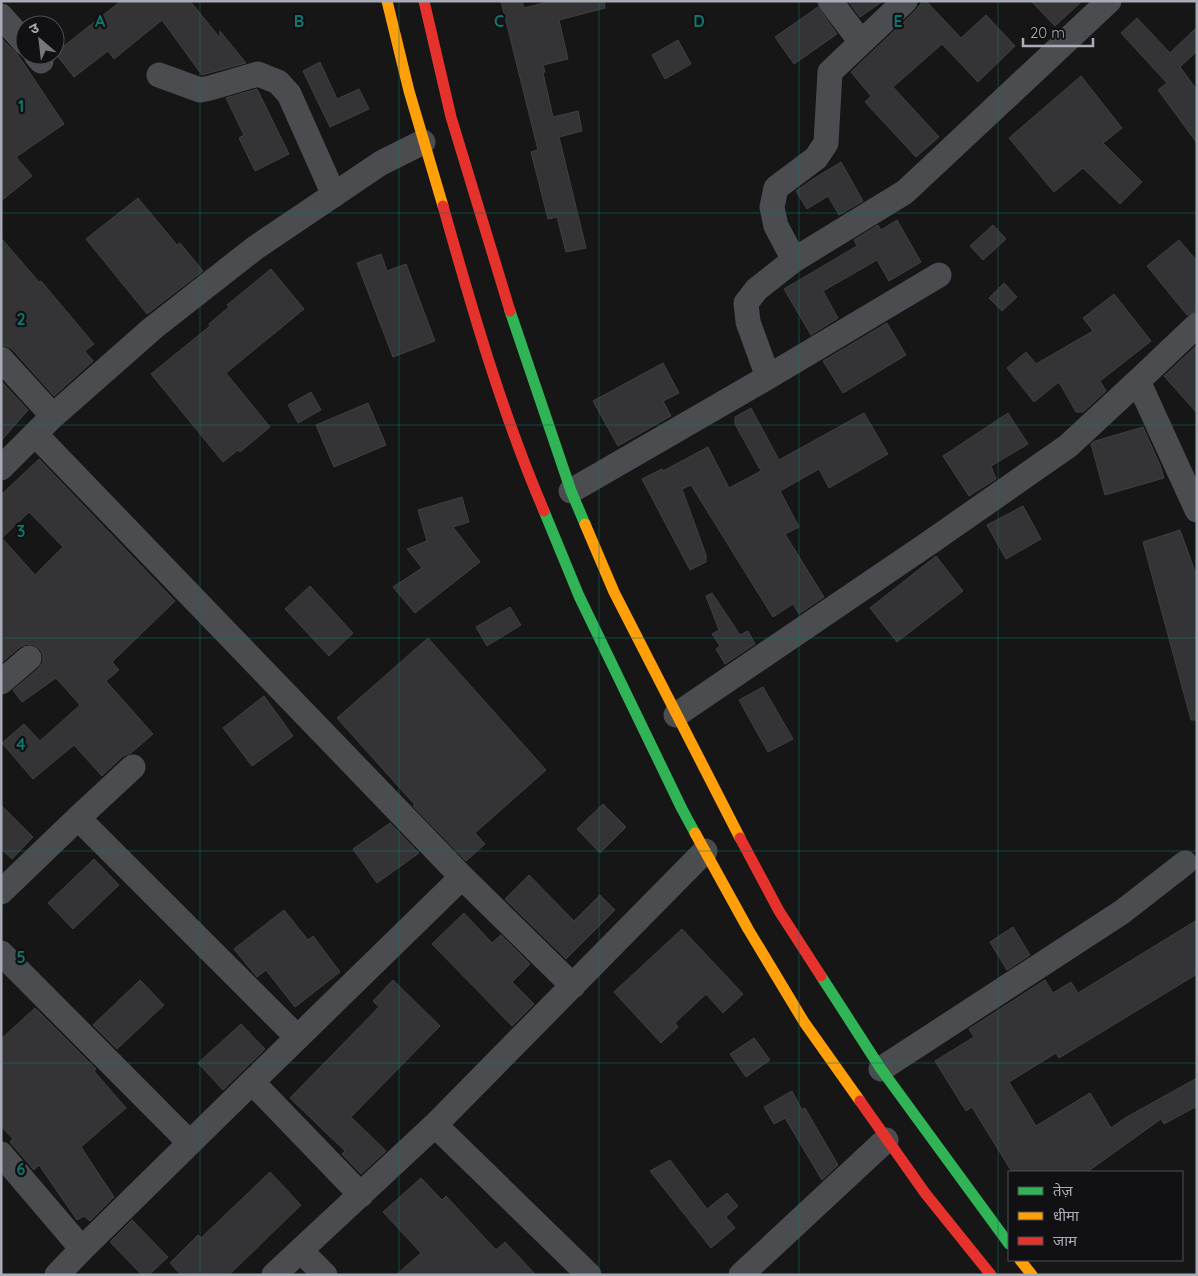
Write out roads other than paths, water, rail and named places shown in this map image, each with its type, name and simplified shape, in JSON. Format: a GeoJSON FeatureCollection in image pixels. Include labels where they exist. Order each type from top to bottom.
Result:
{"type":"FeatureCollection","features":[{"type":"Feature","properties":{"kind":"highway"},"geometry":{"type":"LineString","coordinates":[[387,1],[409,91],[478,328],[532,484],[579,596],[674,792],[705,851],[804,1022],[925,1193],[991,1275]]}},
{"type":"Feature","properties":{"kind":"highway"},"geometry":{"type":"LineString","coordinates":[[424,1],[454,126],[513,322],[571,491],[614,592],[779,912],[881,1069],[1008,1243]]}},
{"type":"Feature","properties":{"kind":"highway"},"geometry":{"type":"LineString","coordinates":[[1021,1261],[1032,1275]]}},
{"type":"Feature","properties":{"kind":"street"},"geometry":{"type":"LineString","coordinates":[[1,7],[9,1]]}},
{"type":"Feature","properties":{"kind":"street"},"geometry":{"type":"LineString","coordinates":[[830,1],[861,42]]}},
{"type":"Feature","properties":{"kind":"street"},"geometry":{"type":"LineString","coordinates":[[794,260],[776,226],[772,207],[776,188],[816,158],[826,144],[830,72],[905,1]]}},
{"type":"Feature","properties":{"kind":"street"},"geometry":{"type":"LineString","coordinates":[[768,377],[748,322],[746,303],[756,289],[794,260],[905,192],[1110,1]]}},
{"type":"Feature","properties":{"kind":"street"},"geometry":{"type":"LineString","coordinates":[[1,16],[15,32]]}},
{"type":"Feature","properties":{"kind":"street"},"geometry":{"type":"LineString","coordinates":[[159,76],[200,90],[258,74],[278,82],[289,94],[334,195]]}},
{"type":"Feature","properties":{"kind":"street"},"geometry":{"type":"LineString","coordinates":[[1,468],[53,416],[153,328],[255,248],[381,163],[424,142]]}},
{"type":"Feature","properties":{"kind":"street"},"geometry":{"type":"LineString","coordinates":[[571,491],[939,275]]}},
{"type":"Feature","properties":{"kind":"street"},"geometry":{"type":"LineString","coordinates":[[676,715],[1068,446],[1197,325]]}},
{"type":"Feature","properties":{"kind":"street"},"geometry":{"type":"LineString","coordinates":[[1,359],[53,416]]}},
{"type":"Feature","properties":{"kind":"street"},"geometry":{"type":"LineString","coordinates":[[1138,382],[1197,510]]}},
{"type":"Feature","properties":{"kind":"street"},"geometry":{"type":"LineString","coordinates":[[35,434],[462,877],[573,986]]}},
{"type":"Feature","properties":{"kind":"street"},"geometry":{"type":"LineString","coordinates":[[1,682],[28,658]]}},
{"type":"Feature","properties":{"kind":"street"},"geometry":{"type":"LineString","coordinates":[[1,892],[133,767]]}},
{"type":"Feature","properties":{"kind":"street"},"geometry":{"type":"LineString","coordinates":[[78,818],[297,1038]]}},
{"type":"Feature","properties":{"kind":"street"},"geometry":{"type":"LineString","coordinates":[[274,1275],[435,1125],[705,851]]}},
{"type":"Feature","properties":{"kind":"street"},"geometry":{"type":"LineString","coordinates":[[881,1069],[1122,912],[1185,863]]}},
{"type":"Feature","properties":{"kind":"street"},"geometry":{"type":"LineString","coordinates":[[57,1275],[462,877]]}},
{"type":"Feature","properties":{"kind":"street"},"geometry":{"type":"LineString","coordinates":[[1,953],[190,1143]]}},
{"type":"Feature","properties":{"kind":"street"},"geometry":{"type":"LineString","coordinates":[[252,1082],[362,1194]]}},
{"type":"Feature","properties":{"kind":"street"},"geometry":{"type":"LineString","coordinates":[[435,1125],[589,1275]]}},
{"type":"Feature","properties":{"kind":"street"},"geometry":{"type":"LineString","coordinates":[[741,1275],[886,1140]]}},
{"type":"Feature","properties":{"kind":"street"},"geometry":{"type":"LineString","coordinates":[[1,1154],[82,1249]]}},
{"type":"Feature","properties":{"kind":"street"},"geometry":{"type":"LineString","coordinates":[[301,1250],[324,1275]]}}]}
